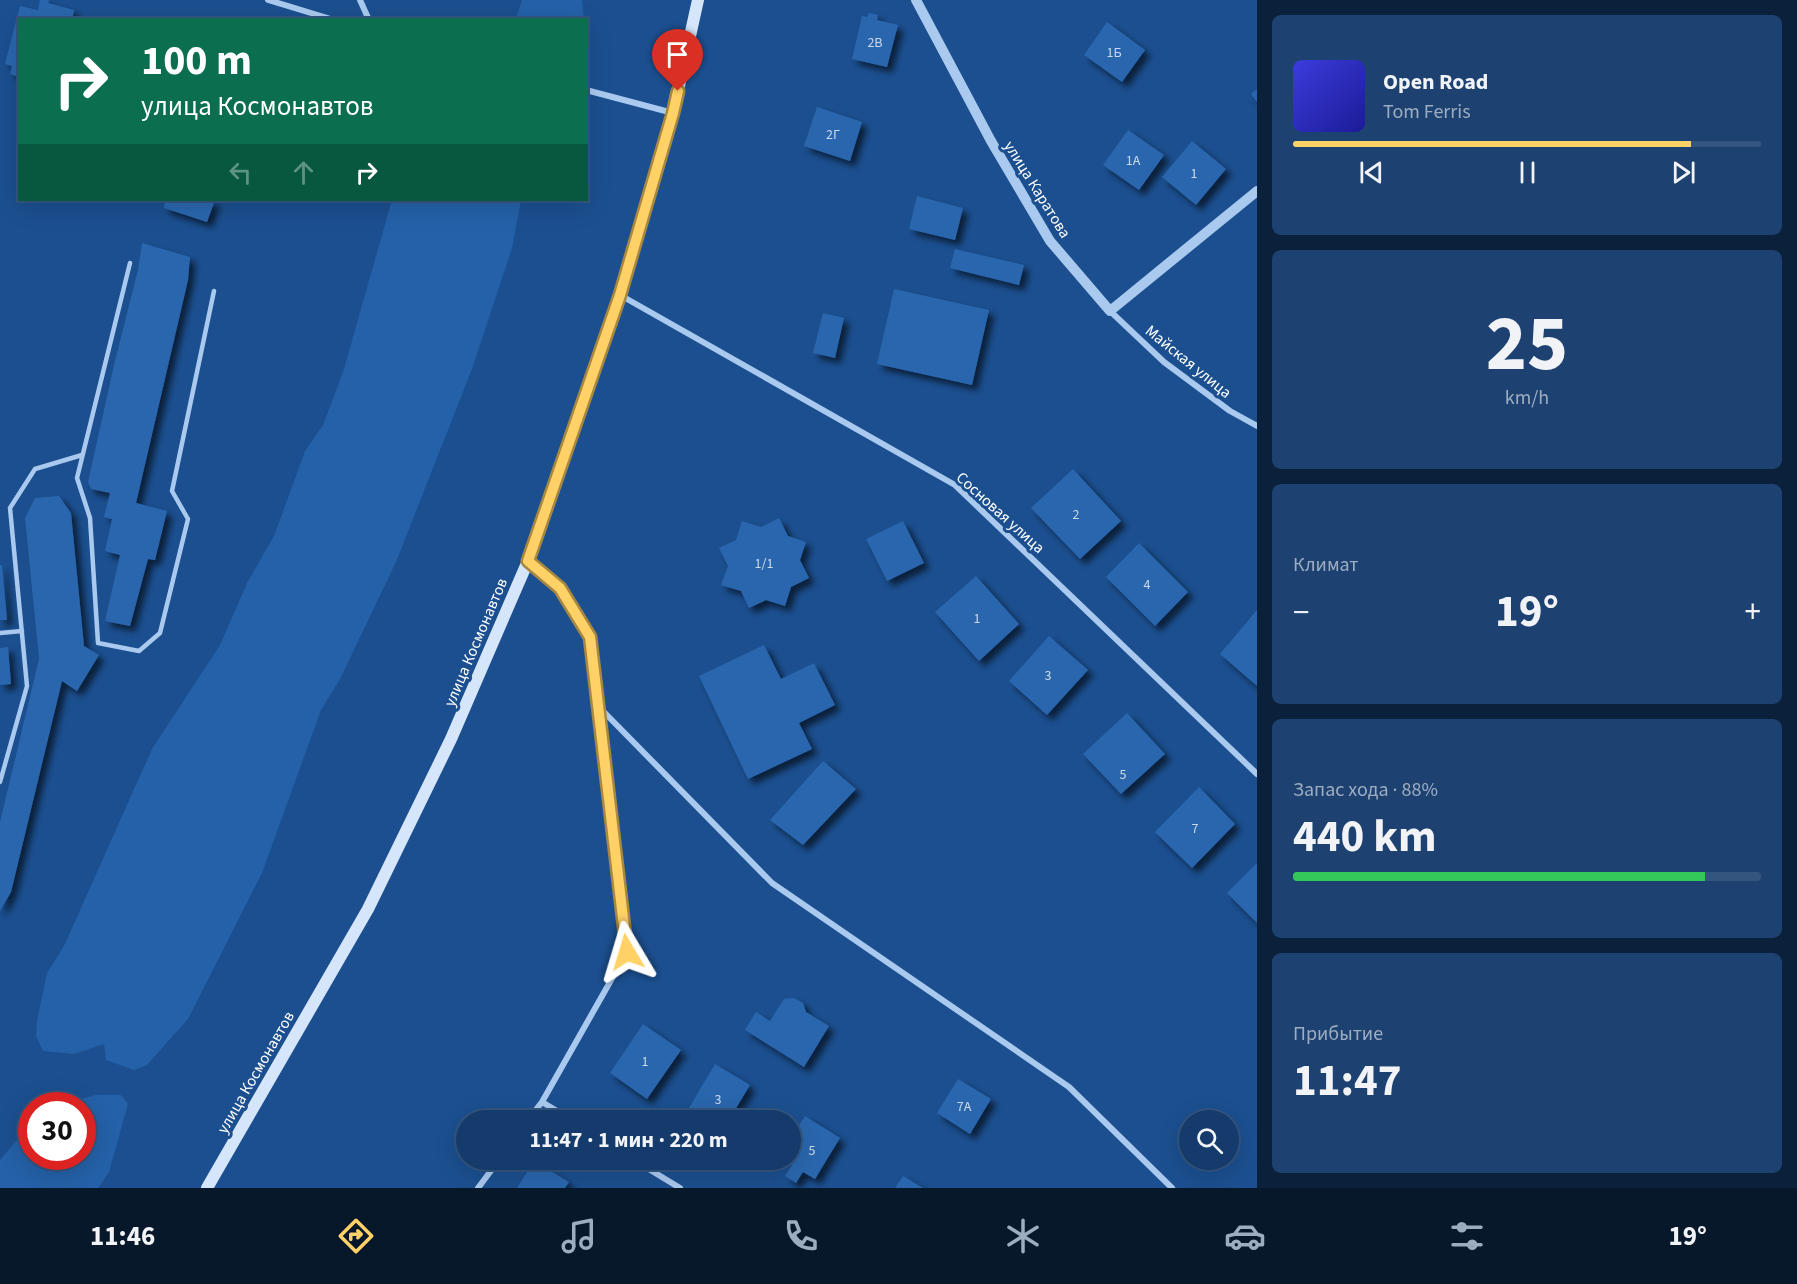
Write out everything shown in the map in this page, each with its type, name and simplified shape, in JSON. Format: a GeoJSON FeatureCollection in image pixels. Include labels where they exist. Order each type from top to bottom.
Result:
{"type":"FeatureCollection","features":[{"type":"Feature","properties":{"kind":"main road","name":"улица Космонавтов"},"geometry":{"type":"LineString","coordinates":[[207,1188],[368,909],[451,739],[528,561],[620,295],[673,113],[699,0]]}},
{"type":"Feature","properties":{"kind":"street"},"geometry":{"type":"LineString","coordinates":[[268,0],[327,18]]}},
{"type":"Feature","properties":{"kind":"street"},"geometry":{"type":"LineString","coordinates":[[360,0],[368,18]]}},
{"type":"Feature","properties":{"kind":"street","name":"улица Каратова"},"geometry":{"type":"LineString","coordinates":[[916,0],[991,141],[1050,241],[1110,311]]}},
{"type":"Feature","properties":{"kind":"street"},"geometry":{"type":"LineString","coordinates":[[588,91],[673,113]]}},
{"type":"Feature","properties":{"kind":"street"},"geometry":{"type":"LineString","coordinates":[[1110,311],[1257,191]]}},
{"type":"Feature","properties":{"kind":"street","name":"Сосновая улица"},"geometry":{"type":"LineString","coordinates":[[620,295],[956,485],[1257,774]]}},
{"type":"Feature","properties":{"kind":"street","name":"Майская улица"},"geometry":{"type":"LineString","coordinates":[[1110,311],[1164,362],[1230,411],[1257,426]]}},
{"type":"Feature","properties":{"kind":"street"},"geometry":{"type":"LineString","coordinates":[[528,561],[560,588],[590,637],[627,952],[536,1110]]}},
{"type":"Feature","properties":{"kind":"street"},"geometry":{"type":"LineString","coordinates":[[598,706],[772,883],[1069,1087],[1172,1188]]}},
{"type":"Feature","properties":{"kind":"street"},"geometry":{"type":"LineString","coordinates":[[542,1102],[555,1110]]}},
{"type":"Feature","properties":{"kind":"street"},"geometry":{"type":"LineString","coordinates":[[478,1188],[492,1170]]}},
{"type":"Feature","properties":{"kind":"street"},"geometry":{"type":"LineString","coordinates":[[651,1170],[681,1188]]}},
{"type":"Feature","properties":{"kind":"lane"},"geometry":{"type":"LineString","coordinates":[[130,263],[77,478],[90,518],[98,643],[138,651],[160,633],[188,519],[172,491],[214,291]]}},
{"type":"Feature","properties":{"kind":"lane"},"geometry":{"type":"LineString","coordinates":[[0,782],[27,686],[10,508],[35,469],[82,455]]}},
{"type":"Feature","properties":{"kind":"lane"},"geometry":{"type":"LineString","coordinates":[[0,633],[22,631]]}},
{"type":"Feature","properties":{"kind":"shaded area"},"geometry":{"type":"Polygon","coordinates":[[[522,0],[582,0],[584,18],[516,18],[522,0]]]}},
{"type":"Feature","properties":{"kind":"shaded area"},"geometry":{"type":"Polygon","coordinates":[[[392,201],[521,201],[512,248],[472,369],[396,562],[340,679],[321,710],[262,873],[188,1019],[147,1065],[134,1070],[106,1060],[104,1044],[74,1054],[43,1051],[36,1036],[47,973],[64,946],[152,749],[220,645],[247,583],[274,536],[305,451],[323,425],[343,372],[392,201]]]}},
{"type":"Feature","properties":{"kind":"shaded area"},"geometry":{"type":"Polygon","coordinates":[[[96,1095],[121,1095],[128,1104],[109,1172],[98,1188],[0,1188],[0,1160],[18,1140],[18,1170],[96,1170],[96,1095]]]}},
{"type":"Feature","properties":{"kind":"building"},"geometry":{"type":"Polygon","coordinates":[[[40,0],[49,0],[48,3],[74,10],[72,18],[18,18],[18,77],[10,74],[12,66],[5,64],[20,6],[38,10],[40,0]]]}},
{"type":"Feature","properties":{"kind":"building"},"geometry":{"type":"Polygon","coordinates":[[[868,13],[878,15],[877,20],[898,25],[887,67],[852,59],[862,16],[868,17],[868,13]]]}},
{"type":"Feature","properties":{"kind":"building"},"geometry":{"type":"Polygon","coordinates":[[[1107,22],[1145,50],[1122,82],[1084,55],[1107,22]]]}},
{"type":"Feature","properties":{"kind":"building"},"geometry":{"type":"Polygon","coordinates":[[[1257,89],[1257,102],[1251,94],[1257,89]]]}},
{"type":"Feature","properties":{"kind":"building"},"geometry":{"type":"Polygon","coordinates":[[[817,107],[862,122],[850,161],[804,146],[817,107]]]}},
{"type":"Feature","properties":{"kind":"building"},"geometry":{"type":"Polygon","coordinates":[[[1128,130],[1164,155],[1139,190],[1103,165],[1128,130]]]}},
{"type":"Feature","properties":{"kind":"building"},"geometry":{"type":"Polygon","coordinates":[[[1192,141],[1226,169],[1196,205],[1162,177],[1192,141]]]}},
{"type":"Feature","properties":{"kind":"building"},"geometry":{"type":"Polygon","coordinates":[[[917,196],[963,208],[955,240],[909,229],[917,196]]]}},
{"type":"Feature","properties":{"kind":"building"},"geometry":{"type":"Polygon","coordinates":[[[165,201],[215,201],[207,222],[164,208],[165,201]]]}},
{"type":"Feature","properties":{"kind":"building"},"geometry":{"type":"Polygon","coordinates":[[[142,243],[190,257],[188,280],[136,503],[167,511],[155,560],[148,559],[130,626],[105,621],[120,555],[105,551],[112,519],[104,517],[110,493],[91,489],[88,482],[138,270],[142,243]]]}},
{"type":"Feature","properties":{"kind":"building"},"geometry":{"type":"Polygon","coordinates":[[[955,249],[1024,265],[1019,285],[950,268],[955,249]]]}},
{"type":"Feature","properties":{"kind":"building"},"geometry":{"type":"Polygon","coordinates":[[[894,289],[989,310],[972,385],[877,364],[894,289]]]}},
{"type":"Feature","properties":{"kind":"building"},"geometry":{"type":"Polygon","coordinates":[[[823,313],[844,318],[835,358],[813,353],[823,313]]]}},
{"type":"Feature","properties":{"kind":"building"},"geometry":{"type":"Polygon","coordinates":[[[1073,469],[1121,521],[1080,559],[1031,508],[1073,469]]]}},
{"type":"Feature","properties":{"kind":"building"},"geometry":{"type":"Polygon","coordinates":[[[59,496],[71,513],[84,646],[99,655],[77,691],[62,681],[11,892],[0,911],[0,822],[39,659],[25,518],[35,498],[59,496]]]}},
{"type":"Feature","properties":{"kind":"building"},"geometry":{"type":"Polygon","coordinates":[[[779,518],[788,536],[806,542],[800,560],[809,578],[791,587],[785,606],[766,600],[749,608],[741,591],[721,585],[728,566],[719,548],[736,540],[742,521],[761,527],[779,518]]]}},
{"type":"Feature","properties":{"kind":"building"},"geometry":{"type":"Polygon","coordinates":[[[903,521],[924,563],[887,581],[866,539],[903,521]]]}},
{"type":"Feature","properties":{"kind":"building"},"geometry":{"type":"Polygon","coordinates":[[[1139,543],[1188,592],[1155,626],[1106,577],[1139,543]]]}},
{"type":"Feature","properties":{"kind":"building"},"geometry":{"type":"Polygon","coordinates":[[[0,565],[2,565],[7,620],[0,620],[0,565]]]}},
{"type":"Feature","properties":{"kind":"building"},"geometry":{"type":"Polygon","coordinates":[[[976,576],[1019,624],[979,661],[935,612],[976,576]]]}},
{"type":"Feature","properties":{"kind":"building"},"geometry":{"type":"Polygon","coordinates":[[[1257,610],[1257,686],[1220,654],[1257,610]]]}},
{"type":"Feature","properties":{"kind":"building"},"geometry":{"type":"Polygon","coordinates":[[[1049,636],[1088,670],[1047,715],[1009,681],[1049,636]]]}},
{"type":"Feature","properties":{"kind":"building"},"geometry":{"type":"Polygon","coordinates":[[[764,645],[781,679],[814,663],[835,705],[799,723],[812,749],[748,779],[699,676],[764,645]]]}},
{"type":"Feature","properties":{"kind":"building"},"geometry":{"type":"Polygon","coordinates":[[[8,647],[11,684],[0,685],[0,648],[8,647]]]}},
{"type":"Feature","properties":{"kind":"building"},"geometry":{"type":"Polygon","coordinates":[[[1127,713],[1165,754],[1121,794],[1083,754],[1127,713]]]}},
{"type":"Feature","properties":{"kind":"building"},"geometry":{"type":"Polygon","coordinates":[[[823,761],[856,789],[803,845],[770,820],[823,761]]]}},
{"type":"Feature","properties":{"kind":"building"},"geometry":{"type":"Polygon","coordinates":[[[1199,787],[1235,824],[1192,868],[1155,832],[1199,787]]]}},
{"type":"Feature","properties":{"kind":"building"},"geometry":{"type":"Polygon","coordinates":[[[1257,863],[1257,923],[1227,893],[1257,863]]]}},
{"type":"Feature","properties":{"kind":"building"},"geometry":{"type":"Polygon","coordinates":[[[794,998],[803,1003],[806,1012],[829,1026],[804,1067],[745,1030],[756,1012],[770,1021],[784,999],[794,998]]]}},
{"type":"Feature","properties":{"kind":"building"},"geometry":{"type":"Polygon","coordinates":[[[643,1024],[681,1050],[647,1099],[610,1073],[643,1024]]]}},
{"type":"Feature","properties":{"kind":"building"},"geometry":{"type":"Polygon","coordinates":[[[715,1064],[750,1085],[735,1110],[688,1110],[715,1064]]]}},
{"type":"Feature","properties":{"kind":"building"},"geometry":{"type":"Polygon","coordinates":[[[958,1079],[991,1099],[970,1134],[937,1113],[958,1079]]]}},
{"type":"Feature","properties":{"kind":"building"},"geometry":{"type":"Polygon","coordinates":[[[805,1116],[840,1138],[815,1179],[803,1172],[796,1183],[785,1176],[789,1170],[801,1170],[801,1122],[805,1116]]]}},
{"type":"Feature","properties":{"kind":"building"},"geometry":{"type":"Polygon","coordinates":[[[528,1170],[549,1170],[569,1182],[565,1188],[517,1188],[528,1170]]]}},
{"type":"Feature","properties":{"kind":"building"},"geometry":{"type":"Polygon","coordinates":[[[903,1176],[923,1188],[895,1188],[903,1176]]]}},
{"type":"Feature","properties":{"kind":"route"},"geometry":{"type":"LineString","coordinates":[[627,952],[590,637],[560,588],[528,561],[620,295],[678,91]]}}]}
